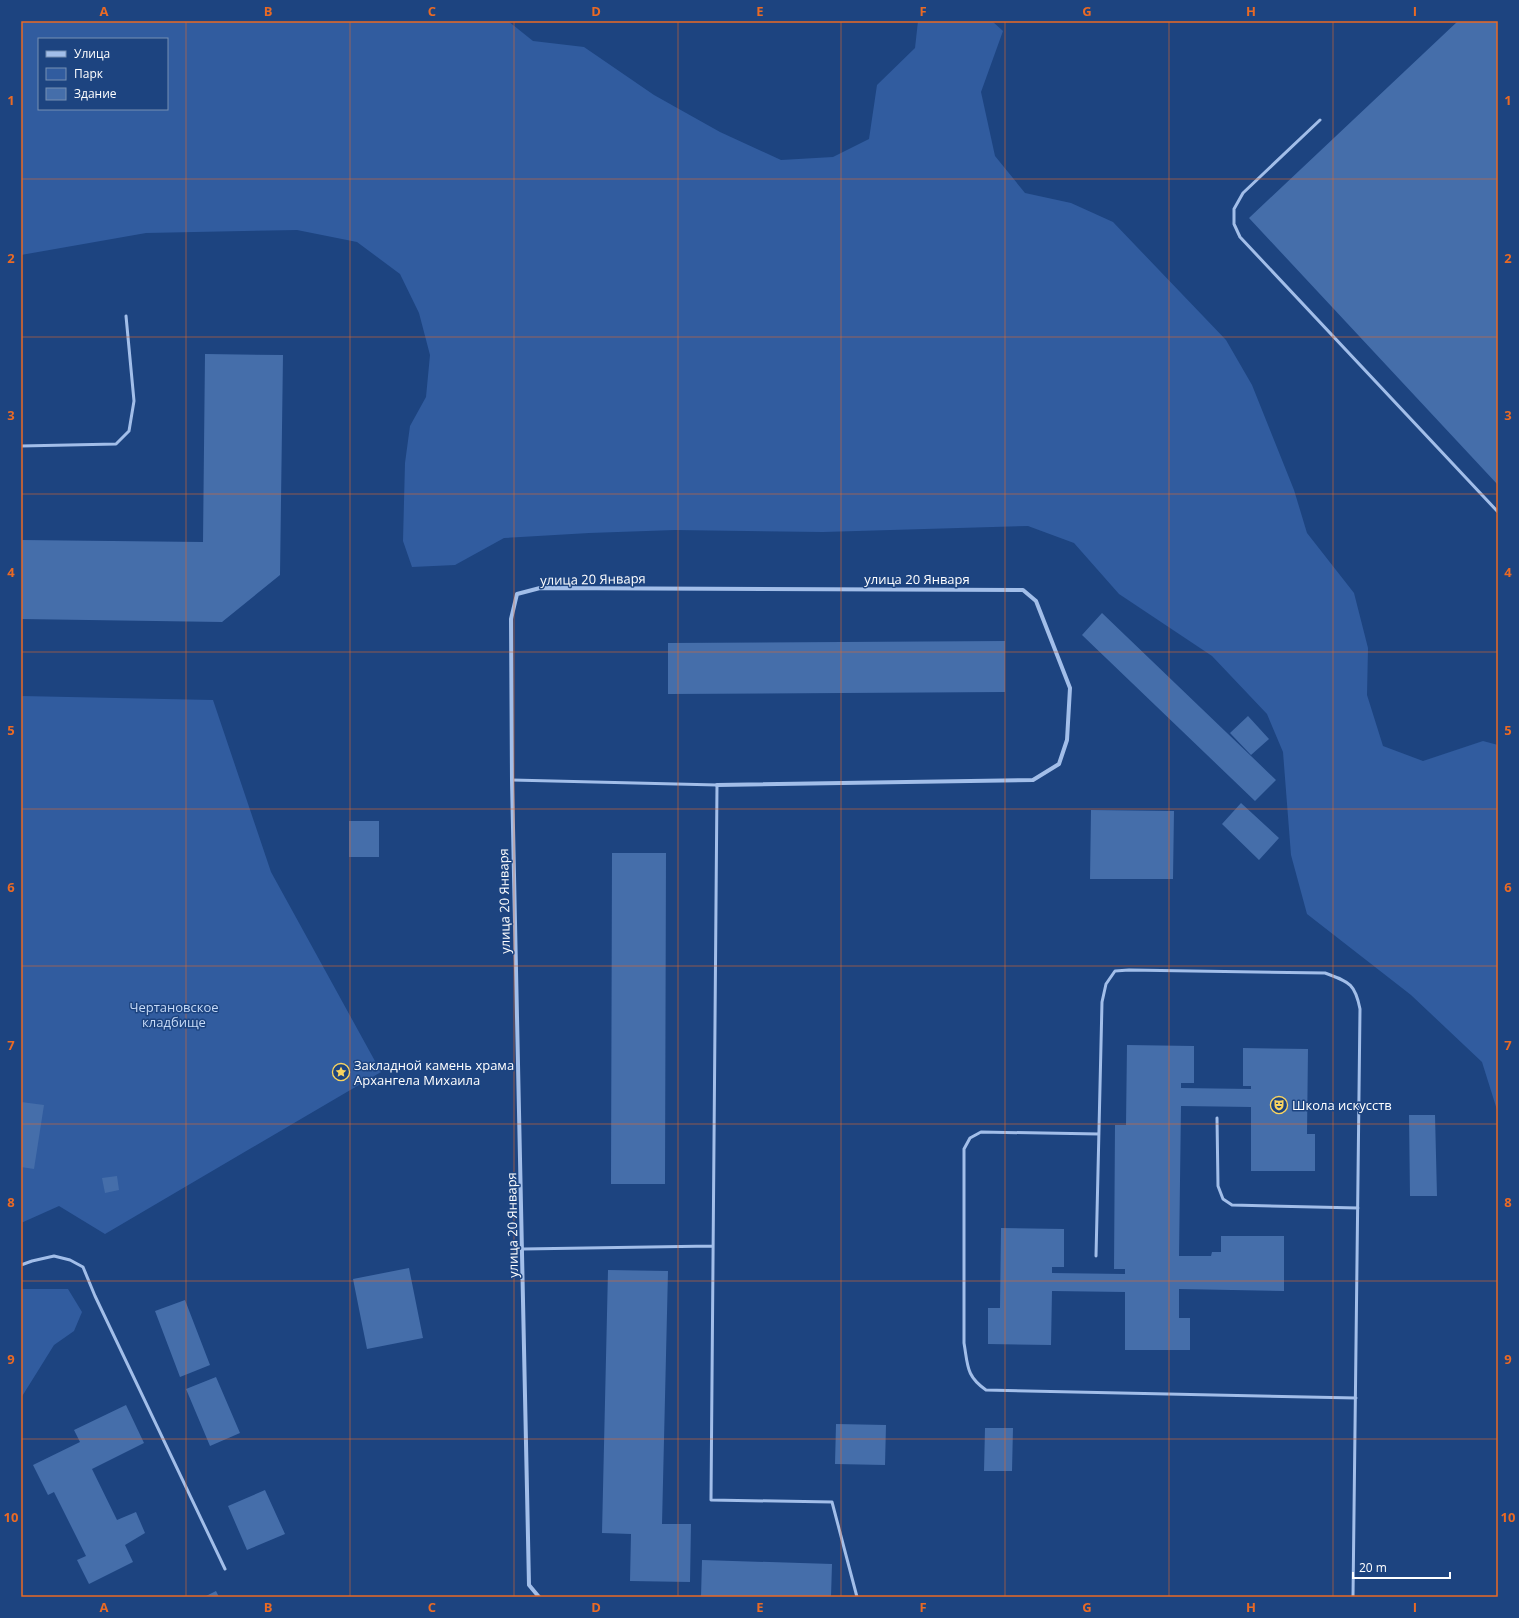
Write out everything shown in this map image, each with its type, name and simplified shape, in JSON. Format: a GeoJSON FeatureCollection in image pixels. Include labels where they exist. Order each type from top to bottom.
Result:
{"type":"FeatureCollection","features":[{"type":"Feature","properties":{"kind":"street","name":"улица 20 Января"},"geometry":{"type":"LineString","coordinates":[[539,1597],[528,1585],[523,1249],[512,780],[511,619],[517,594],[540,588],[1023,590],[1036,601],[1070,688],[1068,740],[1060,764],[1033,780],[717,785]]}},
{"type":"Feature","properties":{"kind":"lane"},"geometry":{"type":"LineString","coordinates":[[1320,120],[1244,193],[1234,209],[1234,224],[1240,237],[1498,512]]}},
{"type":"Feature","properties":{"kind":"lane"},"geometry":{"type":"LineString","coordinates":[[21,446],[116,444],[129,431],[134,401],[126,316]]}},
{"type":"Feature","properties":{"kind":"lane"},"geometry":{"type":"LineString","coordinates":[[512,780],[717,785],[711,1500],[832,1502],[857,1597]]}},
{"type":"Feature","properties":{"kind":"lane"},"geometry":{"type":"LineString","coordinates":[[1096,1256],[1102,1002],[1106,984],[1116,971],[1325,973],[1344,980],[1357,992],[1360,1009],[1353,1597]]}},
{"type":"Feature","properties":{"kind":"lane"},"geometry":{"type":"LineString","coordinates":[[1217,1118],[1218,1186],[1222,1200],[1232,1205],[1358,1208]]}},
{"type":"Feature","properties":{"kind":"lane"},"geometry":{"type":"LineString","coordinates":[[1099,1134],[981,1132],[970,1138],[964,1149],[964,1343],[968,1369],[974,1381],[986,1390],[1356,1398]]}},
{"type":"Feature","properties":{"kind":"lane"},"geometry":{"type":"LineString","coordinates":[[523,1249],[712,1246]]}},
{"type":"Feature","properties":{"kind":"lane"},"geometry":{"type":"LineString","coordinates":[[21,1265],[54,1256],[70,1260],[83,1267],[95,1296],[225,1569]]}},
{"type":"Feature","properties":{"kind":"green space"},"geometry":{"type":"Polygon","coordinates":[[[21,21],[508,21],[533,41],[584,47],[654,95],[720,132],[781,160],[833,157],[869,139],[877,85],[915,48],[918,21],[992,21],[1003,31],[981,92],[995,156],[1025,193],[1071,203],[1113,222],[1226,340],[1252,385],[1294,490],[1307,533],[1354,593],[1368,648],[1367,695],[1383,746],[1423,761],[1483,741],[1498,745],[1498,1113],[1482,1062],[1411,995],[1307,914],[1291,855],[1283,752],[1267,714],[1212,656],[1119,594],[1074,543],[1028,526],[823,532],[675,530],[589,533],[504,538],[455,565],[412,567],[403,541],[405,463],[410,426],[426,397],[430,355],[419,313],[400,274],[357,242],[297,230],[146,233],[21,255],[21,21]]]}},
{"type":"Feature","properties":{"kind":"green space","name":"Чертановское кладбище"},"geometry":{"type":"Polygon","coordinates":[[[21,696],[213,700],[271,872],[381,1072],[105,1234],[59,1206],[21,1223],[21,696]]]}},
{"type":"Feature","properties":{"kind":"green space"},"geometry":{"type":"Polygon","coordinates":[[[21,1289],[68,1289],[82,1312],[74,1331],[54,1345],[21,1398],[21,1289]]]}},
{"type":"Feature","properties":{"kind":"building"},"geometry":{"type":"Polygon","coordinates":[[[1458,21],[1498,21],[1498,485],[1249,218],[1458,21]]]}},
{"type":"Feature","properties":{"kind":"building"},"geometry":{"type":"Polygon","coordinates":[[[205,354],[283,355],[280,575],[222,622],[21,619],[21,540],[203,542],[205,354]]]}},
{"type":"Feature","properties":{"kind":"building"},"geometry":{"type":"Polygon","coordinates":[[[1102,613],[1276,780],[1255,801],[1082,635],[1102,613]]]}},
{"type":"Feature","properties":{"kind":"building"},"geometry":{"type":"Polygon","coordinates":[[[1005,641],[1005,692],[668,694],[668,643],[1005,641]]]}},
{"type":"Feature","properties":{"kind":"building"},"geometry":{"type":"Polygon","coordinates":[[[1248,716],[1269,739],[1251,755],[1230,733],[1248,716]]]}},
{"type":"Feature","properties":{"kind":"building"},"geometry":{"type":"Polygon","coordinates":[[[1241,803],[1279,838],[1259,860],[1222,824],[1241,803]]]}},
{"type":"Feature","properties":{"kind":"building"},"geometry":{"type":"Polygon","coordinates":[[[1091,810],[1174,811],[1173,879],[1090,879],[1091,810]]]}},
{"type":"Feature","properties":{"kind":"building"},"geometry":{"type":"Polygon","coordinates":[[[349,821],[379,821],[379,857],[349,857],[349,821]]]}},
{"type":"Feature","properties":{"kind":"building"},"geometry":{"type":"Polygon","coordinates":[[[612,853],[666,853],[665,1184],[611,1184],[612,853]]]}},
{"type":"Feature","properties":{"kind":"building"},"geometry":{"type":"Polygon","coordinates":[[[1127,1045],[1194,1046],[1194,1083],[1181,1083],[1181,1088],[1251,1089],[1251,1086],[1243,1086],[1243,1048],[1308,1049],[1307,1134],[1315,1134],[1315,1171],[1251,1171],[1251,1107],[1181,1106],[1179,1256],[1211,1256],[1212,1252],[1221,1252],[1221,1236],[1284,1236],[1284,1291],[1179,1289],[1179,1318],[1190,1318],[1190,1350],[1125,1350],[1125,1292],[1052,1291],[1051,1345],[988,1344],[988,1308],[1000,1308],[1001,1228],[1064,1229],[1064,1267],[1052,1267],[1052,1273],[1125,1274],[1125,1269],[1114,1269],[1115,1125],[1126,1125],[1127,1045]]]}},
{"type":"Feature","properties":{"kind":"building"},"geometry":{"type":"Polygon","coordinates":[[[21,1102],[44,1105],[34,1169],[21,1167],[21,1102]]]}},
{"type":"Feature","properties":{"kind":"building"},"geometry":{"type":"Polygon","coordinates":[[[1409,1115],[1435,1115],[1437,1196],[1410,1196],[1409,1115]]]}},
{"type":"Feature","properties":{"kind":"building"},"geometry":{"type":"Polygon","coordinates":[[[117,1176],[119,1190],[105,1193],[102,1178],[117,1176]]]}},
{"type":"Feature","properties":{"kind":"building"},"geometry":{"type":"Polygon","coordinates":[[[409,1268],[423,1338],[367,1349],[353,1279],[409,1268]]]}},
{"type":"Feature","properties":{"kind":"building"},"geometry":{"type":"Polygon","coordinates":[[[608,1270],[668,1271],[662,1524],[691,1524],[690,1582],[630,1581],[631,1534],[602,1533],[608,1270]]]}},
{"type":"Feature","properties":{"kind":"building"},"geometry":{"type":"Polygon","coordinates":[[[185,1300],[210,1365],[180,1377],[155,1311],[185,1300]]]}},
{"type":"Feature","properties":{"kind":"building"},"geometry":{"type":"Polygon","coordinates":[[[216,1377],[240,1433],[210,1446],[186,1389],[216,1377]]]}},
{"type":"Feature","properties":{"kind":"building"},"geometry":{"type":"Polygon","coordinates":[[[126,1405],[144,1443],[92,1469],[117,1520],[136,1512],[145,1533],[125,1545],[133,1562],[89,1584],[77,1560],[86,1556],[54,1492],[48,1495],[33,1465],[80,1442],[74,1430],[126,1405]]]}},
{"type":"Feature","properties":{"kind":"building"},"geometry":{"type":"Polygon","coordinates":[[[836,1424],[886,1425],[885,1465],[835,1464],[836,1424]]]}},
{"type":"Feature","properties":{"kind":"building"},"geometry":{"type":"Polygon","coordinates":[[[985,1428],[1013,1428],[1012,1471],[984,1471],[985,1428]]]}},
{"type":"Feature","properties":{"kind":"building"},"geometry":{"type":"Polygon","coordinates":[[[265,1490],[285,1534],[247,1550],[228,1506],[265,1490]]]}},
{"type":"Feature","properties":{"kind":"building"},"geometry":{"type":"Polygon","coordinates":[[[702,1560],[832,1564],[831,1597],[701,1597],[702,1560]]]}},
{"type":"Feature","properties":{"kind":"building"},"geometry":{"type":"Polygon","coordinates":[[[216,1591],[219,1597],[204,1597],[216,1591]]]}},
{"type":"Feature","properties":{"kind":"place","name":"Закладной камень храма Архангела Михаила"},"geometry":{"type":"Point","coordinates":[341,1072]}},
{"type":"Feature","properties":{"kind":"place","name":"Школа искусств"},"geometry":{"type":"Point","coordinates":[1279,1105]}}]}
